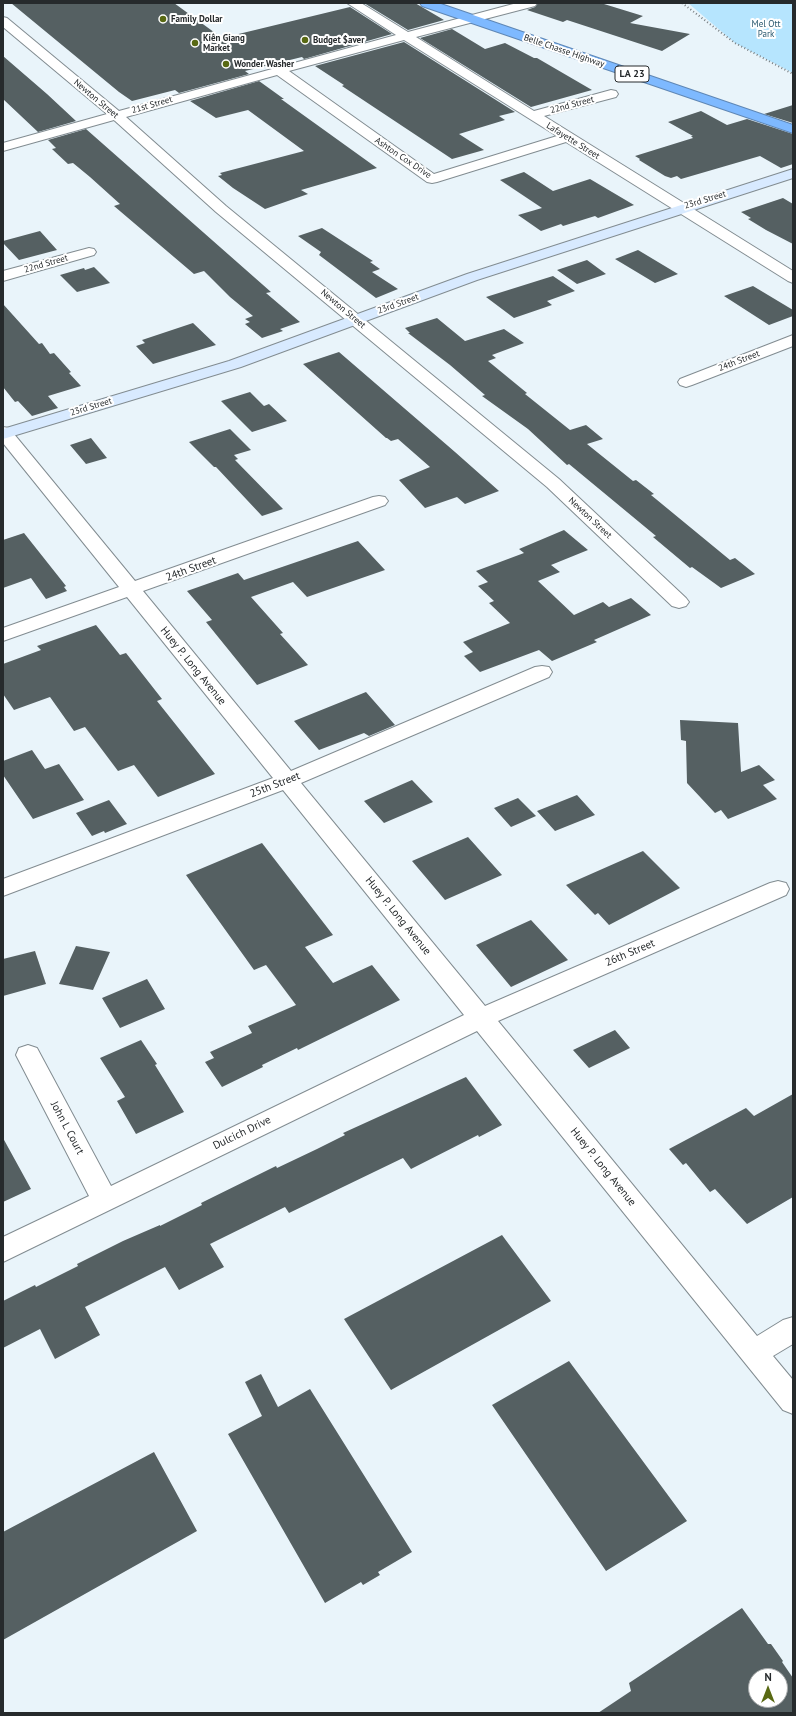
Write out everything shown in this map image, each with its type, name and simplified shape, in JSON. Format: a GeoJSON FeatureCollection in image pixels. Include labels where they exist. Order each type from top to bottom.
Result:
{"type":"FeatureCollection","features":[{"type":"Feature","properties":{"kind":"highway","name":"Belle Chasse Highway"},"geometry":{"type":"LineString","coordinates":[[426,3],[793,129]]}},
{"type":"Feature","properties":{"kind":"highway","name":"Belle Chasse Highway"},"geometry":{"type":"LineString","coordinates":[[460,3],[635,62]]}},
{"type":"Feature","properties":{"kind":"street","name":"Lafayette Street"},"geometry":{"type":"LineString","coordinates":[[353,3],[793,278]]}},
{"type":"Feature","properties":{"kind":"street","name":"21st Street"},"geometry":{"type":"LineString","coordinates":[[3,147],[283,69],[531,3]]}},
{"type":"Feature","properties":{"kind":"street","name":"Newton Street"},"geometry":{"type":"LineString","coordinates":[[3,20],[116,115],[221,209],[553,483],[679,602]]}},
{"type":"Feature","properties":{"kind":"street","name":"Ashton Cox Drive"},"geometry":{"type":"LineString","coordinates":[[283,69],[432,180],[568,137]]}},
{"type":"Feature","properties":{"kind":"street","name":"22nd Street"},"geometry":{"type":"LineString","coordinates":[[533,115],[611,94]]}},
{"type":"Feature","properties":{"kind":"street","name":"23rd Street"},"geometry":{"type":"LineString","coordinates":[[3,433],[235,364],[472,277],[681,208],[793,173]]}},
{"type":"Feature","properties":{"kind":"street","name":"22nd Street"},"geometry":{"type":"LineString","coordinates":[[3,276],[89,252]]}},
{"type":"Feature","properties":{"kind":"street","name":"24th Street"},"geometry":{"type":"LineString","coordinates":[[686,382],[793,340]]}},
{"type":"Feature","properties":{"kind":"street","name":"Huey P. Long Avenue"},"geometry":{"type":"LineString","coordinates":[[3,433],[793,1401]]}},
{"type":"Feature","properties":{"kind":"street","name":"24th Street"},"geometry":{"type":"LineString","coordinates":[[3,635],[379,502]]}},
{"type":"Feature","properties":{"kind":"street","name":"25th Street"},"geometry":{"type":"LineString","coordinates":[[4,885],[287,781],[542,672]]}},
{"type":"Feature","properties":{"kind":"street","name":"26th Street"},"geometry":{"type":"LineString","coordinates":[[481,1018],[778,889]]}},
{"type":"Feature","properties":{"kind":"street","name":"Dulcich Drive"},"geometry":{"type":"LineString","coordinates":[[3,1250],[481,1018]]}},
{"type":"Feature","properties":{"kind":"street","name":"John L Court"},"geometry":{"type":"LineString","coordinates":[[28,1055],[105,1200]]}},
{"type":"Feature","properties":{"kind":"street"},"geometry":{"type":"LineString","coordinates":[[754,1353],[793,1329]]}},
{"type":"Feature","properties":{"kind":"green space","name":"Mel Ott Park"},"geometry":{"type":"Polygon","coordinates":[[[688,3],[793,3],[793,73],[735,43],[688,3]]]}},
{"type":"Feature","properties":{"kind":"building"},"geometry":{"type":"Polygon","coordinates":[[[11,3],[174,3],[222,38],[350,7],[392,34],[304,59],[302,57],[245,71],[249,74],[179,93],[175,90],[132,101],[11,3]]]}},
{"type":"Feature","properties":{"kind":"building"},"geometry":{"type":"Polygon","coordinates":[[[364,3],[415,3],[444,20],[408,30],[364,3]]]}},
{"type":"Feature","properties":{"kind":"building"},"geometry":{"type":"Polygon","coordinates":[[[538,3],[607,3],[604,4],[643,16],[630,23],[690,34],[662,51],[567,20],[563,22],[527,10],[535,7],[538,3]]]}},
{"type":"Feature","properties":{"kind":"building"},"geometry":{"type":"Polygon","coordinates":[[[452,29],[485,49],[505,43],[534,58],[537,58],[592,90],[531,107],[420,38],[452,29]]]}},
{"type":"Feature","properties":{"kind":"building"},"geometry":{"type":"Polygon","coordinates":[[[404,42],[515,112],[499,116],[505,120],[459,134],[484,150],[452,159],[342,86],[344,85],[315,66],[404,42]]]}},
{"type":"Feature","properties":{"kind":"building"},"geometry":{"type":"Polygon","coordinates":[[[3,56],[76,121],[38,132],[3,99],[3,56]]]}},
{"type":"Feature","properties":{"kind":"building"},"geometry":{"type":"Polygon","coordinates":[[[259,81],[284,99],[281,99],[377,168],[301,190],[308,194],[265,209],[233,188],[218,176],[222,175],[220,173],[304,151],[248,110],[216,118],[190,101],[259,81]]]}},
{"type":"Feature","properties":{"kind":"building"},"geometry":{"type":"Polygon","coordinates":[[[793,105],[793,123],[764,114],[793,105]]]}},
{"type":"Feature","properties":{"kind":"building"},"geometry":{"type":"Polygon","coordinates":[[[701,111],[727,125],[747,119],[793,134],[793,164],[781,168],[760,156],[681,179],[677,176],[671,178],[665,176],[635,156],[693,138],[691,136],[693,136],[668,122],[701,111]]]}},
{"type":"Feature","properties":{"kind":"building"},"geometry":{"type":"Polygon","coordinates":[[[86,129],[271,292],[266,293],[300,322],[280,329],[283,331],[262,338],[245,324],[250,322],[245,319],[253,316],[230,297],[204,271],[194,274],[114,206],[120,204],[73,163],[68,164],[52,149],[56,148],[48,140],[86,129]]]}},
{"type":"Feature","properties":{"kind":"building"},"geometry":{"type":"Polygon","coordinates":[[[524,172],[553,191],[590,179],[634,205],[598,218],[595,216],[563,226],[561,224],[541,231],[518,215],[542,208],[500,180],[524,172]]]}},
{"type":"Feature","properties":{"kind":"building"},"geometry":{"type":"Polygon","coordinates":[[[783,198],[793,204],[793,244],[748,219],[751,218],[741,212],[783,198]]]}},
{"type":"Feature","properties":{"kind":"building"},"geometry":{"type":"Polygon","coordinates":[[[322,228],[373,261],[370,262],[380,269],[372,272],[398,289],[376,298],[319,255],[321,252],[298,236],[322,228]]]}},
{"type":"Feature","properties":{"kind":"building"},"geometry":{"type":"Polygon","coordinates":[[[40,231],[57,250],[19,260],[3,243],[3,241],[40,231]]]}},
{"type":"Feature","properties":{"kind":"building"},"geometry":{"type":"Polygon","coordinates":[[[638,250],[678,274],[655,283],[615,259],[638,250]]]}},
{"type":"Feature","properties":{"kind":"building"},"geometry":{"type":"Polygon","coordinates":[[[587,260],[606,274],[577,284],[557,270],[587,260]]]}},
{"type":"Feature","properties":{"kind":"building"},"geometry":{"type":"Polygon","coordinates":[[[94,267],[110,283],[77,292],[60,275],[84,268],[85,270],[94,267]]]}},
{"type":"Feature","properties":{"kind":"building"},"geometry":{"type":"Polygon","coordinates":[[[553,276],[575,291],[547,301],[552,305],[514,318],[486,297],[553,276]]]}},
{"type":"Feature","properties":{"kind":"building"},"geometry":{"type":"Polygon","coordinates":[[[753,286],[793,310],[793,316],[769,325],[724,296],[753,286]]]}},
{"type":"Feature","properties":{"kind":"building"},"geometry":{"type":"Polygon","coordinates":[[[3,304],[39,344],[42,343],[50,354],[54,353],[81,386],[48,396],[58,408],[32,416],[18,401],[15,402],[3,387],[3,304]]]}},
{"type":"Feature","properties":{"kind":"building"},"geometry":{"type":"Polygon","coordinates":[[[437,318],[465,341],[504,329],[524,343],[492,355],[496,358],[488,361],[527,393],[525,394],[570,430],[586,425],[603,439],[587,444],[633,481],[636,480],[654,494],[651,495],[730,560],[735,558],[755,574],[721,588],[692,567],[690,568],[653,537],[656,536],[569,464],[567,465],[528,429],[482,396],[485,395],[450,365],[408,333],[410,333],[405,328],[437,318]]]}},
{"type":"Feature","properties":{"kind":"building"},"geometry":{"type":"Polygon","coordinates":[[[193,323],[216,345],[153,364],[136,346],[145,343],[142,340],[193,323]]]}},
{"type":"Feature","properties":{"kind":"building"},"geometry":{"type":"Polygon","coordinates":[[[339,352],[499,491],[465,504],[457,497],[425,508],[399,480],[430,467],[398,439],[391,441],[386,438],[303,364],[339,352]]]}},
{"type":"Feature","properties":{"kind":"building"},"geometry":{"type":"Polygon","coordinates":[[[250,392],[264,406],[269,404],[287,421],[252,432],[221,401],[250,392]]]}},
{"type":"Feature","properties":{"kind":"building"},"geometry":{"type":"Polygon","coordinates":[[[230,429],[251,450],[234,455],[238,459],[235,460],[283,509],[262,516],[216,467],[214,467],[189,442],[230,429]]]}},
{"type":"Feature","properties":{"kind":"building"},"geometry":{"type":"Polygon","coordinates":[[[91,438],[107,458],[86,464],[70,445],[91,438]]]}},
{"type":"Feature","properties":{"kind":"building"},"geometry":{"type":"Polygon","coordinates":[[[564,530],[588,550],[551,565],[560,572],[538,581],[574,615],[603,602],[609,607],[631,598],[651,615],[594,640],[597,642],[552,661],[539,650],[480,672],[464,656],[473,652],[463,642],[510,623],[489,603],[494,601],[478,586],[488,582],[476,571],[524,553],[519,549],[564,530]]]}},
{"type":"Feature","properties":{"kind":"building"},"geometry":{"type":"Polygon","coordinates":[[[24,533],[66,586],[64,587],[67,591],[46,599],[31,578],[3,588],[3,540],[24,533]]]}},
{"type":"Feature","properties":{"kind":"building"},"geometry":{"type":"Polygon","coordinates":[[[358,541],[385,570],[307,597],[293,582],[251,597],[283,633],[280,634],[308,665],[257,685],[206,622],[212,620],[187,591],[238,573],[244,580],[358,541]]]}},
{"type":"Feature","properties":{"kind":"building"},"geometry":{"type":"Polygon","coordinates":[[[96,625],[120,655],[126,653],[162,699],[157,701],[215,774],[158,797],[134,765],[118,771],[85,727],[74,731],[50,697],[14,710],[3,694],[3,664],[41,650],[37,646],[96,625]]]}},
{"type":"Feature","properties":{"kind":"building"},"geometry":{"type":"Polygon","coordinates":[[[366,692],[395,725],[369,736],[364,733],[319,750],[294,721],[366,692]]]}},
{"type":"Feature","properties":{"kind":"building"},"geometry":{"type":"Polygon","coordinates":[[[680,720],[738,723],[741,772],[759,765],[775,780],[763,785],[777,799],[728,819],[721,810],[715,813],[687,783],[686,741],[681,740],[680,720]]]}},
{"type":"Feature","properties":{"kind":"building"},"geometry":{"type":"Polygon","coordinates":[[[32,750],[45,769],[59,764],[84,800],[33,819],[3,775],[3,761],[32,750]]]}},
{"type":"Feature","properties":{"kind":"building"},"geometry":{"type":"Polygon","coordinates":[[[412,780],[433,802],[384,823],[364,801],[412,780]]]}},
{"type":"Feature","properties":{"kind":"building"},"geometry":{"type":"Polygon","coordinates":[[[577,795],[595,815],[555,831],[537,811],[577,795]]]}},
{"type":"Feature","properties":{"kind":"building"},"geometry":{"type":"Polygon","coordinates":[[[518,798],[536,816],[511,827],[494,808],[518,798]]]}},
{"type":"Feature","properties":{"kind":"building"},"geometry":{"type":"Polygon","coordinates":[[[109,800],[127,824],[105,833],[104,831],[92,836],[76,813],[109,800]]]}},
{"type":"Feature","properties":{"kind":"building"},"geometry":{"type":"Polygon","coordinates":[[[468,837],[502,875],[445,900],[412,861],[468,837]]]}},
{"type":"Feature","properties":{"kind":"building"},"geometry":{"type":"Polygon","coordinates":[[[262,843],[333,935],[305,947],[333,983],[372,965],[400,1000],[298,1050],[297,1048],[262,1065],[263,1067],[222,1087],[205,1062],[214,1058],[210,1052],[252,1033],[248,1026],[296,1005],[266,965],[254,970],[186,875],[262,843]]]}},
{"type":"Feature","properties":{"kind":"building"},"geometry":{"type":"Polygon","coordinates":[[[643,851],[680,888],[609,925],[598,913],[595,915],[566,885],[643,851]]]}},
{"type":"Feature","properties":{"kind":"building"},"geometry":{"type":"Polygon","coordinates":[[[531,920],[568,960],[511,987],[476,945],[531,920]]]}},
{"type":"Feature","properties":{"kind":"building"},"geometry":{"type":"Polygon","coordinates":[[[76,946],[110,952],[93,990],[59,984],[76,946]]]}},
{"type":"Feature","properties":{"kind":"building"},"geometry":{"type":"Polygon","coordinates":[[[35,951],[46,984],[3,996],[3,959],[35,951]]]}},
{"type":"Feature","properties":{"kind":"building"},"geometry":{"type":"Polygon","coordinates":[[[147,979],[165,1009],[120,1028],[102,998],[147,979]]]}},
{"type":"Feature","properties":{"kind":"building"},"geometry":{"type":"Polygon","coordinates":[[[615,1030],[630,1048],[589,1068],[573,1050],[615,1030]]]}},
{"type":"Feature","properties":{"kind":"building"},"geometry":{"type":"Polygon","coordinates":[[[141,1040],[157,1064],[155,1065],[184,1112],[136,1134],[117,1101],[125,1097],[100,1058],[141,1040]]]}},
{"type":"Feature","properties":{"kind":"building"},"geometry":{"type":"Polygon","coordinates":[[[466,1077],[502,1125],[479,1137],[478,1135],[411,1169],[403,1158],[289,1213],[285,1207],[210,1244],[224,1267],[179,1290],[165,1267],[85,1307],[100,1335],[55,1359],[40,1329],[3,1348],[3,1301],[35,1285],[36,1287],[78,1266],[77,1264],[123,1241],[160,1226],[202,1205],[201,1203],[276,1166],[277,1168],[345,1135],[343,1133],[466,1077]]]}},
{"type":"Feature","properties":{"kind":"building"},"geometry":{"type":"Polygon","coordinates":[[[793,1094],[793,1197],[747,1224],[715,1189],[710,1192],[686,1163],[683,1165],[669,1149],[746,1108],[754,1116],[793,1094]]]}},
{"type":"Feature","properties":{"kind":"building"},"geometry":{"type":"Polygon","coordinates":[[[3,1138],[31,1189],[3,1202],[3,1138]]]}},
{"type":"Feature","properties":{"kind":"building"},"geometry":{"type":"Polygon","coordinates":[[[502,1235],[551,1301],[391,1390],[344,1319],[502,1235]]]}},
{"type":"Feature","properties":{"kind":"building"},"geometry":{"type":"Polygon","coordinates":[[[569,1361],[687,1521],[606,1571],[492,1405],[569,1361]]]}},
{"type":"Feature","properties":{"kind":"building"},"geometry":{"type":"Polygon","coordinates":[[[261,1374],[278,1407],[310,1389],[412,1552],[378,1572],[380,1575],[363,1585],[361,1582],[325,1603],[228,1434],[262,1416],[245,1382],[261,1374]]]}},
{"type":"Feature","properties":{"kind":"building"},"geometry":{"type":"Polygon","coordinates":[[[154,1452],[197,1531],[3,1640],[3,1532],[154,1452]]]}},
{"type":"Feature","properties":{"kind":"building"},"geometry":{"type":"Polygon","coordinates":[[[742,1608],[768,1644],[771,1644],[786,1668],[748,1668],[748,1708],[788,1708],[788,1671],[793,1678],[793,1713],[598,1713],[631,1691],[629,1683],[742,1608]]]}},
{"type":"Feature","properties":{"kind":"railway"},"geometry":{"type":"LineString","coordinates":[[682,3],[735,43],[793,74]]}},
{"type":"Feature","properties":{"kind":"place","name":"Family Dollar"},"geometry":{"type":"Point","coordinates":[163,19]}},
{"type":"Feature","properties":{"kind":"place","name":"Budget $aver"},"geometry":{"type":"Point","coordinates":[305,40]}},
{"type":"Feature","properties":{"kind":"place","name":"Kiên Giang Market"},"geometry":{"type":"Point","coordinates":[195,43]}},
{"type":"Feature","properties":{"kind":"place","name":"Wonder Washer"},"geometry":{"type":"Point","coordinates":[226,64]}}]}
